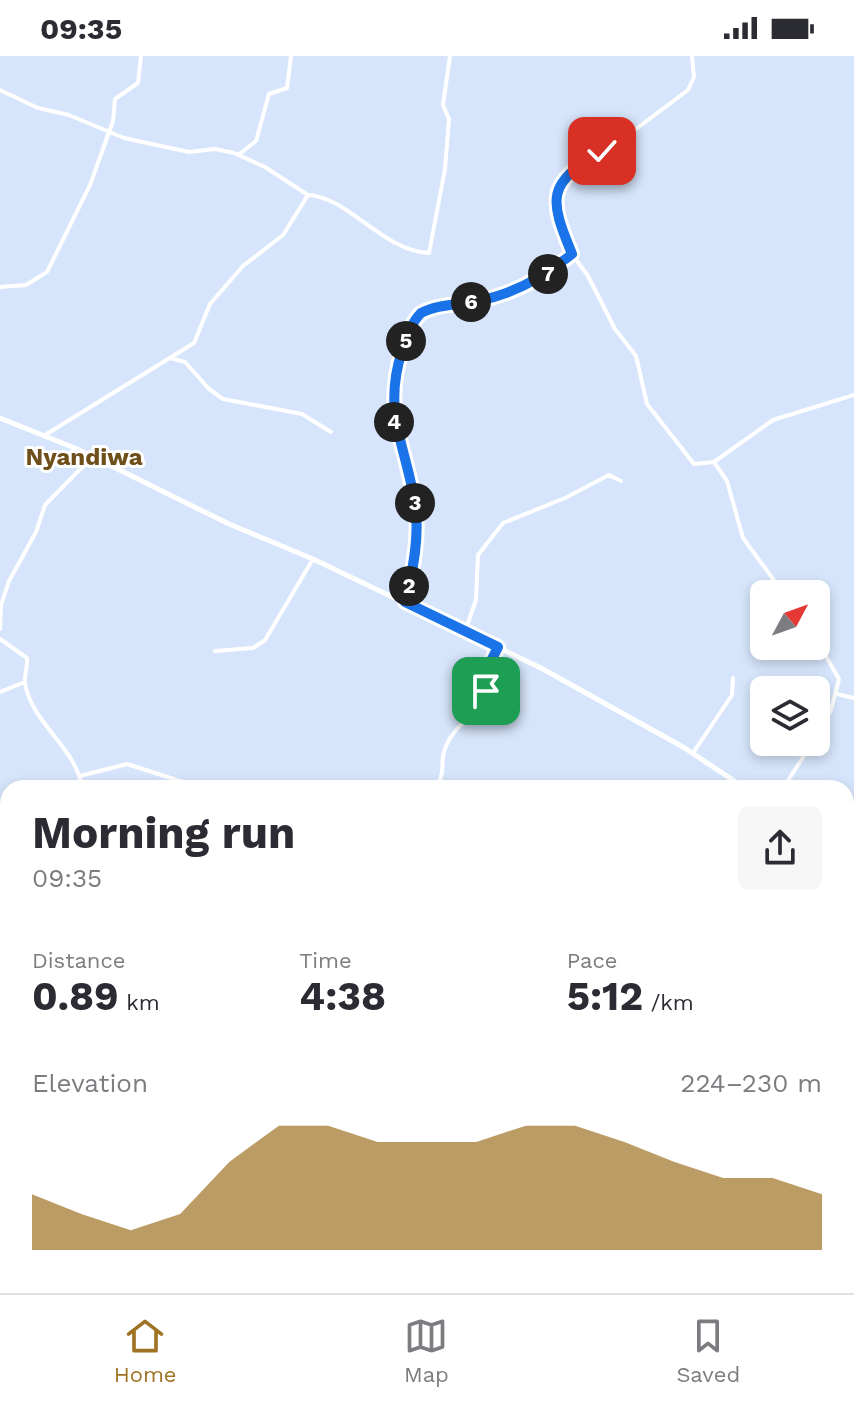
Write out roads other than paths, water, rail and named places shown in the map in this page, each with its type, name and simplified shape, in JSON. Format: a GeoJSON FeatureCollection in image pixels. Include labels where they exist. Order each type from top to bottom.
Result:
{"type":"FeatureCollection","features":[{"type":"Feature","properties":{"kind":"street"},"geometry":{"type":"LineString","coordinates":[[0,287],[26,285],[47,272],[85,196],[108,133],[118,94],[138,83],[141,56]]}},
{"type":"Feature","properties":{"kind":"street"},"geometry":{"type":"LineString","coordinates":[[238,155],[256,141],[269,94],[287,88],[291,56]]}},
{"type":"Feature","properties":{"kind":"street"},"geometry":{"type":"LineString","coordinates":[[0,90],[108,133],[189,152],[215,149],[238,155],[265,167],[308,195],[328,202],[393,242],[429,253],[445,169],[449,119],[443,105],[450,56]]}},
{"type":"Feature","properties":{"kind":"street"},"geometry":{"type":"LineString","coordinates":[[692,56],[694,77],[688,90],[616,144],[567,174],[558,185],[555,210],[572,254],[588,276],[615,329],[636,356],[642,394],[652,413],[691,462],[714,462],[773,420],[854,395]]}},
{"type":"Feature","properties":{"kind":"street"},"geometry":{"type":"LineString","coordinates":[[45,435],[194,343],[210,304],[243,266],[283,235],[308,195]]}},
{"type":"Feature","properties":{"kind":"street"},"geometry":{"type":"LineString","coordinates":[[405,602],[414,560],[416,506],[392,403],[398,364],[412,325],[426,310],[480,301],[535,282],[572,254]]}},
{"type":"Feature","properties":{"kind":"street"},"geometry":{"type":"LineString","coordinates":[[168,358],[185,362],[209,389],[226,401],[302,414],[331,432]]}},
{"type":"Feature","properties":{"kind":"street"},"geometry":{"type":"LineString","coordinates":[[0,418],[45,435],[229,524],[313,559],[498,647],[592,694],[733,780]]}},
{"type":"Feature","properties":{"kind":"street"},"geometry":{"type":"LineString","coordinates":[[0,629],[1,605],[9,581],[36,532],[45,505],[92,457]]}},
{"type":"Feature","properties":{"kind":"street"},"geometry":{"type":"LineString","coordinates":[[714,462],[727,481],[743,538],[774,580]]}},
{"type":"Feature","properties":{"kind":"street"},"geometry":{"type":"LineString","coordinates":[[465,631],[476,600],[478,555],[503,523],[512,516],[528,514],[552,501],[565,498],[609,475],[621,481]]}},
{"type":"Feature","properties":{"kind":"street"},"geometry":{"type":"LineString","coordinates":[[215,651],[253,648],[263,642],[313,559]]}},
{"type":"Feature","properties":{"kind":"street"},"geometry":{"type":"LineString","coordinates":[[0,639],[27,658],[25,682],[36,708],[81,780]]}},
{"type":"Feature","properties":{"kind":"street"},"geometry":{"type":"LineString","coordinates":[[442,780],[445,776],[446,745],[454,729],[482,701],[490,663],[498,647]]}},
{"type":"Feature","properties":{"kind":"street"},"geometry":{"type":"LineString","coordinates":[[829,660],[838,674],[837,694],[830,708]]}},
{"type":"Feature","properties":{"kind":"street"},"geometry":{"type":"LineString","coordinates":[[693,753],[732,695],[733,678]]}},
{"type":"Feature","properties":{"kind":"street"},"geometry":{"type":"LineString","coordinates":[[0,692],[25,682]]}},
{"type":"Feature","properties":{"kind":"street"},"geometry":{"type":"LineString","coordinates":[[837,694],[854,698]]}},
{"type":"Feature","properties":{"kind":"street"},"geometry":{"type":"LineString","coordinates":[[788,780],[804,756]]}},
{"type":"Feature","properties":{"kind":"street"},"geometry":{"type":"LineString","coordinates":[[80,776],[127,764],[177,780]]}},
{"type":"Feature","properties":{"kind":"district","name":"Nyandiwa"},"geometry":{"type":"Point","coordinates":[84,457]}}]}
